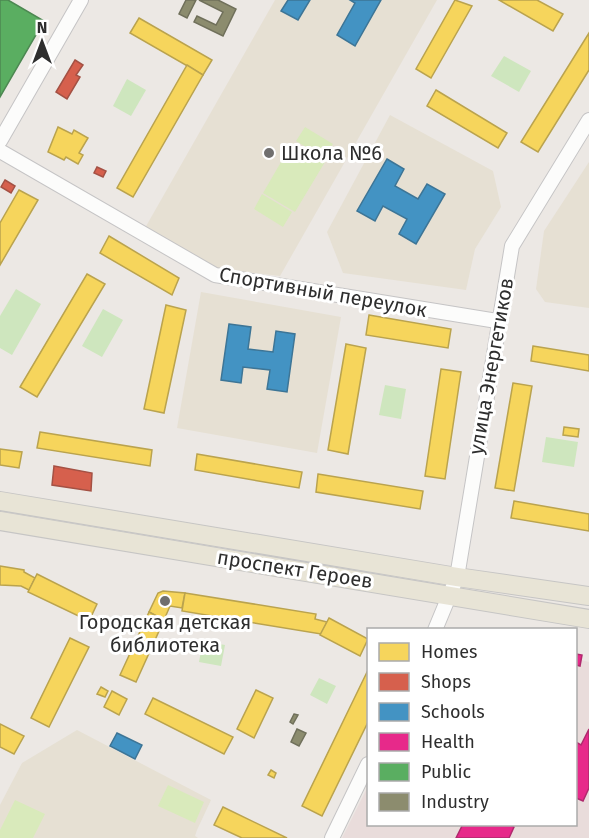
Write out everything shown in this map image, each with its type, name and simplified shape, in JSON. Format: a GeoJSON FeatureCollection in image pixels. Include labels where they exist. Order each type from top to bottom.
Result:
{"type":"FeatureCollection","features":[{"type":"Feature","properties":{"kind":"main road","name":"проспект Героев"},"geometry":{"type":"LineString","coordinates":[[0,501],[457,578],[589,596]]}},
{"type":"Feature","properties":{"kind":"main road","name":"проспект Героев"},"geometry":{"type":"LineString","coordinates":[[0,520],[589,619]]}},
{"type":"Feature","properties":{"kind":"street"},"geometry":{"type":"LineString","coordinates":[[0,141],[81,0]]}},
{"type":"Feature","properties":{"kind":"street","name":"улица Энергетиков"},"geometry":{"type":"LineString","coordinates":[[436,628],[457,578],[497,321],[512,246],[589,120]]}},
{"type":"Feature","properties":{"kind":"street","name":"Спортивный переулок"},"geometry":{"type":"LineString","coordinates":[[0,151],[215,275],[497,321]]}},
{"type":"Feature","properties":{"kind":"street"},"geometry":{"type":"LineString","coordinates":[[332,838],[367,768]]}},
{"type":"Feature","properties":{"kind":"shaded area","name":"Школа №6"},"geometry":{"type":"Polygon","coordinates":[[[275,0],[437,0],[280,276],[218,269],[145,228],[275,0]]]}},
{"type":"Feature","properties":{"kind":"shaded area"},"geometry":{"type":"Polygon","coordinates":[[[390,115],[493,171],[501,207],[475,249],[466,290],[343,273],[327,232],[390,115]]]}},
{"type":"Feature","properties":{"kind":"shaded area"},"geometry":{"type":"Polygon","coordinates":[[[589,162],[589,308],[545,302],[536,289],[544,231],[589,162]]]}},
{"type":"Feature","properties":{"kind":"shaded area"},"geometry":{"type":"Polygon","coordinates":[[[201,292],[341,317],[317,453],[177,428],[201,292]]]}},
{"type":"Feature","properties":{"kind":"shaded area"},"geometry":{"type":"Polygon","coordinates":[[[577,654],[582,655],[581,660],[589,662],[589,838],[342,838],[367,788],[367,826],[577,826],[577,654]]]}},
{"type":"Feature","properties":{"kind":"shaded area"},"geometry":{"type":"Polygon","coordinates":[[[77,730],[211,800],[197,830],[195,836],[198,838],[0,838],[0,805],[22,763],[77,730]]]}},
{"type":"Feature","properties":{"kind":"green space"},"geometry":{"type":"Polygon","coordinates":[[[504,56],[531,71],[519,92],[491,76],[504,56]]]}},
{"type":"Feature","properties":{"kind":"green space"},"geometry":{"type":"Polygon","coordinates":[[[127,79],[146,90],[131,116],[113,106],[127,79]]]}},
{"type":"Feature","properties":{"kind":"green space"},"geometry":{"type":"Polygon","coordinates":[[[305,127],[333,144],[324,158],[296,141],[305,127]]]}},
{"type":"Feature","properties":{"kind":"green space"},"geometry":{"type":"Polygon","coordinates":[[[292,143],[325,162],[295,212],[263,193],[292,143]]]}},
{"type":"Feature","properties":{"kind":"green space"},"geometry":{"type":"Polygon","coordinates":[[[262,194],[292,212],[283,227],[254,209],[262,194]]]}},
{"type":"Feature","properties":{"kind":"green space"},"geometry":{"type":"Polygon","coordinates":[[[16,289],[41,304],[12,355],[0,348],[0,316],[16,289]]]}},
{"type":"Feature","properties":{"kind":"green space"},"geometry":{"type":"Polygon","coordinates":[[[103,309],[123,320],[102,357],[82,346],[103,309]]]}},
{"type":"Feature","properties":{"kind":"green space"},"geometry":{"type":"Polygon","coordinates":[[[385,385],[406,389],[401,419],[379,415],[385,385]]]}},
{"type":"Feature","properties":{"kind":"green space"},"geometry":{"type":"Polygon","coordinates":[[[546,437],[578,442],[574,467],[542,462],[546,437]]]}},
{"type":"Feature","properties":{"kind":"green space"},"geometry":{"type":"Polygon","coordinates":[[[203,641],[225,645],[221,666],[199,662],[203,641]]]}},
{"type":"Feature","properties":{"kind":"green space"},"geometry":{"type":"Polygon","coordinates":[[[319,678],[336,686],[327,704],[310,695],[319,678]]]}},
{"type":"Feature","properties":{"kind":"green space"},"geometry":{"type":"Polygon","coordinates":[[[168,785],[204,802],[195,823],[158,806],[168,785]]]}},
{"type":"Feature","properties":{"kind":"green space"},"geometry":{"type":"Polygon","coordinates":[[[15,800],[45,814],[33,838],[0,838],[0,830],[15,800]]]}},
{"type":"Feature","properties":{"kind":"building: Homes"},"geometry":{"type":"Polygon","coordinates":[[[455,0],[472,6],[431,78],[416,69],[455,0]]]}},
{"type":"Feature","properties":{"kind":"building: Homes"},"geometry":{"type":"Polygon","coordinates":[[[499,0],[537,0],[563,14],[553,31],[499,0]]]}},
{"type":"Feature","properties":{"kind":"building: Homes"},"geometry":{"type":"Polygon","coordinates":[[[139,18],[212,60],[203,75],[130,33],[139,18]]]}},
{"type":"Feature","properties":{"kind":"building: Homes"},"geometry":{"type":"Polygon","coordinates":[[[589,33],[589,70],[538,152],[521,142],[589,33]]]}},
{"type":"Feature","properties":{"kind":"building: Homes"},"geometry":{"type":"Polygon","coordinates":[[[187,65],[203,75],[133,197],[117,188],[187,65]]]}},
{"type":"Feature","properties":{"kind":"building: Homes"},"geometry":{"type":"Polygon","coordinates":[[[436,90],[507,133],[498,148],[427,106],[436,90]]]}},
{"type":"Feature","properties":{"kind":"building: Homes"},"geometry":{"type":"Polygon","coordinates":[[[58,127],[72,134],[74,130],[88,138],[79,153],[83,155],[78,164],[66,157],[64,160],[48,152],[58,127]]]}},
{"type":"Feature","properties":{"kind":"building: Homes"},"geometry":{"type":"Polygon","coordinates":[[[19,190],[38,200],[0,265],[0,223],[19,190]]]}},
{"type":"Feature","properties":{"kind":"building: Homes"},"geometry":{"type":"Polygon","coordinates":[[[109,236],[179,278],[172,295],[100,253],[109,236]]]}},
{"type":"Feature","properties":{"kind":"building: Homes"},"geometry":{"type":"Polygon","coordinates":[[[87,274],[105,284],[37,397],[20,387],[87,274]]]}},
{"type":"Feature","properties":{"kind":"building: Homes"},"geometry":{"type":"Polygon","coordinates":[[[166,305],[186,310],[164,413],[144,409],[166,305]]]}},
{"type":"Feature","properties":{"kind":"building: Homes"},"geometry":{"type":"Polygon","coordinates":[[[369,315],[451,329],[448,348],[366,335],[369,315]]]}},
{"type":"Feature","properties":{"kind":"building: Homes"},"geometry":{"type":"Polygon","coordinates":[[[346,344],[366,348],[348,454],[328,450],[346,344]]]}},
{"type":"Feature","properties":{"kind":"building: Homes"},"geometry":{"type":"Polygon","coordinates":[[[533,346],[589,355],[589,371],[531,361],[533,346]]]}},
{"type":"Feature","properties":{"kind":"building: Homes"},"geometry":{"type":"Polygon","coordinates":[[[441,369],[461,372],[445,479],[425,476],[441,369]]]}},
{"type":"Feature","properties":{"kind":"building: Homes"},"geometry":{"type":"Polygon","coordinates":[[[513,383],[532,386],[514,491],[495,488],[513,383]]]}},
{"type":"Feature","properties":{"kind":"building: Homes"},"geometry":{"type":"Polygon","coordinates":[[[564,427],[579,429],[578,437],[563,435],[564,427]]]}},
{"type":"Feature","properties":{"kind":"building: Homes"},"geometry":{"type":"Polygon","coordinates":[[[40,432],[152,450],[150,466],[37,448],[40,432]]]}},
{"type":"Feature","properties":{"kind":"building: Homes"},"geometry":{"type":"Polygon","coordinates":[[[0,449],[22,452],[19,468],[0,465],[0,449]]]}},
{"type":"Feature","properties":{"kind":"building: Homes"},"geometry":{"type":"Polygon","coordinates":[[[197,454],[302,472],[299,488],[195,470],[197,454]]]}},
{"type":"Feature","properties":{"kind":"building: Homes"},"geometry":{"type":"Polygon","coordinates":[[[318,474],[423,491],[420,509],[316,492],[318,474]]]}},
{"type":"Feature","properties":{"kind":"building: Homes"},"geometry":{"type":"Polygon","coordinates":[[[514,501],[589,514],[589,531],[511,518],[514,501]]]}},
{"type":"Feature","properties":{"kind":"building: Homes"},"geometry":{"type":"Polygon","coordinates":[[[0,566],[24,570],[35,578],[29,590],[21,586],[0,585],[0,566]]]}},
{"type":"Feature","properties":{"kind":"building: Homes"},"geometry":{"type":"Polygon","coordinates":[[[37,574],[97,604],[89,621],[28,592],[37,574]]]}},
{"type":"Feature","properties":{"kind":"building: Homes"},"geometry":{"type":"Polygon","coordinates":[[[163,591],[185,593],[182,608],[170,606],[164,620],[149,612],[158,593],[163,591]]]}},
{"type":"Feature","properties":{"kind":"building: Homes"},"geometry":{"type":"Polygon","coordinates":[[[185,593],[316,614],[315,619],[327,622],[321,634],[182,611],[185,593]]]}},
{"type":"Feature","properties":{"kind":"building: Homes"},"geometry":{"type":"Polygon","coordinates":[[[149,612],[164,620],[136,682],[120,675],[149,612]]]}},
{"type":"Feature","properties":{"kind":"building: Homes"},"geometry":{"type":"Polygon","coordinates":[[[329,618],[367,638],[367,641],[360,656],[320,635],[329,618]]]}},
{"type":"Feature","properties":{"kind":"building: Homes"},"geometry":{"type":"Polygon","coordinates":[[[70,638],[89,647],[49,727],[31,718],[70,638]]]}},
{"type":"Feature","properties":{"kind":"building: Homes"},"geometry":{"type":"Polygon","coordinates":[[[367,672],[367,724],[322,816],[302,806],[367,672]]]}},
{"type":"Feature","properties":{"kind":"building: Homes"},"geometry":{"type":"Polygon","coordinates":[[[101,687],[108,691],[105,697],[97,694],[101,687]]]}},
{"type":"Feature","properties":{"kind":"building: Homes"},"geometry":{"type":"Polygon","coordinates":[[[256,690],[273,698],[254,738],[237,729],[256,690]]]}},
{"type":"Feature","properties":{"kind":"building: Homes"},"geometry":{"type":"Polygon","coordinates":[[[112,691],[127,699],[119,715],[104,707],[112,691]]]}},
{"type":"Feature","properties":{"kind":"building: Homes"},"geometry":{"type":"Polygon","coordinates":[[[153,698],[233,737],[224,754],[145,714],[153,698]]]}},
{"type":"Feature","properties":{"kind":"building: Homes"},"geometry":{"type":"Polygon","coordinates":[[[0,724],[24,736],[14,754],[0,747],[0,724]]]}},
{"type":"Feature","properties":{"kind":"building: Homes"},"geometry":{"type":"Polygon","coordinates":[[[271,770],[276,773],[274,778],[268,775],[271,770]]]}},
{"type":"Feature","properties":{"kind":"building: Homes"},"geometry":{"type":"Polygon","coordinates":[[[223,807],[287,838],[242,838],[214,825],[223,807]]]}},
{"type":"Feature","properties":{"kind":"building: Shops"},"geometry":{"type":"Polygon","coordinates":[[[75,60],[83,65],[76,75],[80,77],[67,99],[56,92],[75,60]]]}},
{"type":"Feature","properties":{"kind":"building: Shops"},"geometry":{"type":"Polygon","coordinates":[[[97,167],[106,171],[103,177],[94,173],[97,167]]]}},
{"type":"Feature","properties":{"kind":"building: Shops"},"geometry":{"type":"Polygon","coordinates":[[[5,180],[15,186],[11,193],[1,187],[5,180]]]}},
{"type":"Feature","properties":{"kind":"building: Shops"},"geometry":{"type":"Polygon","coordinates":[[[54,466],[92,473],[91,491],[52,485],[54,466]]]}},
{"type":"Feature","properties":{"kind":"building: Schools"},"geometry":{"type":"Polygon","coordinates":[[[288,0],[310,0],[298,20],[281,11],[288,0]]]}},
{"type":"Feature","properties":{"kind":"building: Schools"},"geometry":{"type":"Polygon","coordinates":[[[350,0],[381,0],[355,46],[337,35],[355,3],[350,0]]]}},
{"type":"Feature","properties":{"kind":"building: Schools"},"geometry":{"type":"Polygon","coordinates":[[[387,159],[404,169],[395,186],[418,199],[427,184],[445,194],[416,244],[399,234],[407,219],[383,206],[375,221],[357,211],[387,159]]]}},
{"type":"Feature","properties":{"kind":"building: Schools"},"geometry":{"type":"Polygon","coordinates":[[[229,324],[251,327],[248,349],[273,352],[276,331],[295,334],[287,392],[267,389],[270,370],[243,367],[241,383],[221,380],[229,324]]]}},
{"type":"Feature","properties":{"kind":"building: Schools"},"geometry":{"type":"Polygon","coordinates":[[[117,733],[142,745],[135,759],[110,746],[117,733]]]}},
{"type":"Feature","properties":{"kind":"building: Health"},"geometry":{"type":"Polygon","coordinates":[[[577,654],[582,655],[580,666],[577,665],[577,654]]]}},
{"type":"Feature","properties":{"kind":"building: Health"},"geometry":{"type":"Polygon","coordinates":[[[589,729],[589,788],[583,801],[577,798],[577,743],[581,745],[589,729]]]}},
{"type":"Feature","properties":{"kind":"building: Health"},"geometry":{"type":"Polygon","coordinates":[[[462,826],[514,827],[509,838],[456,838],[462,826]]]}},
{"type":"Feature","properties":{"kind":"building: Public"},"geometry":{"type":"Polygon","coordinates":[[[0,0],[8,0],[44,21],[0,97],[0,0]]]}},
{"type":"Feature","properties":{"kind":"building: Industry"},"geometry":{"type":"Polygon","coordinates":[[[186,0],[196,0],[187,18],[179,14],[186,0]]]}},
{"type":"Feature","properties":{"kind":"building: Industry"},"geometry":{"type":"Polygon","coordinates":[[[199,0],[218,0],[236,9],[223,36],[194,22],[197,16],[216,25],[223,12],[199,0]]]}},
{"type":"Feature","properties":{"kind":"building: Industry"},"geometry":{"type":"Polygon","coordinates":[[[294,714],[298,715],[293,724],[290,722],[294,714]]]}},
{"type":"Feature","properties":{"kind":"building: Industry"},"geometry":{"type":"Polygon","coordinates":[[[297,729],[306,733],[299,746],[291,742],[297,729]]]}},
{"type":"Feature","properties":{"kind":"place","name":"Школа №6"},"geometry":{"type":"Point","coordinates":[269,153]}},
{"type":"Feature","properties":{"kind":"place","name":"Городская детская библиотека"},"geometry":{"type":"Point","coordinates":[165,601]}}]}
